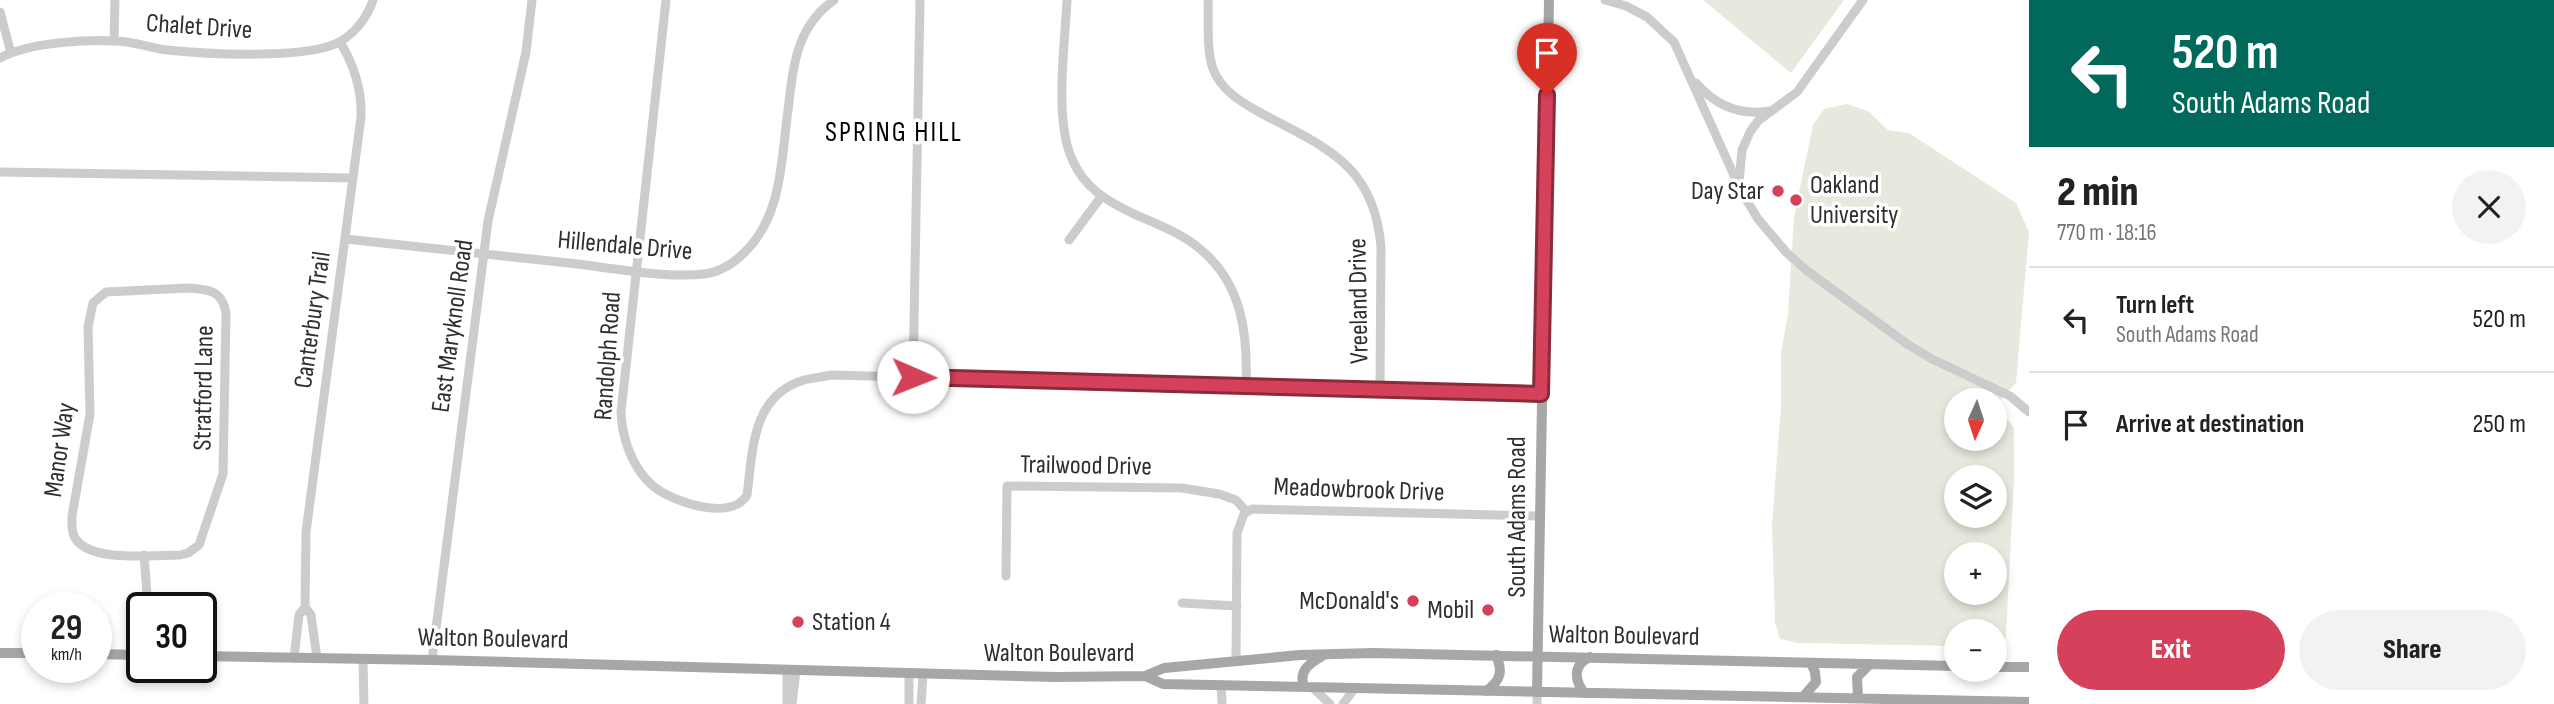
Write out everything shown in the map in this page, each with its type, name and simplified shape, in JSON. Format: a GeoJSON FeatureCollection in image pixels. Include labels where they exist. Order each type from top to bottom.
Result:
{"type":"FeatureCollection","features":[{"type":"Feature","properties":{"kind":"main road","name":"South Adams Road"},"geometry":{"type":"LineString","coordinates":[[1537,698],[1549,0]]}},
{"type":"Feature","properties":{"kind":"main road"},"geometry":{"type":"LineString","coordinates":[[0,653],[21,653]]}},
{"type":"Feature","properties":{"kind":"main road","name":"Walton Boulevard"},"geometry":{"type":"LineString","coordinates":[[217,656],[909,674],[1145,677],[1164,668],[1326,654],[1496,655],[1944,666]]}},
{"type":"Feature","properties":{"kind":"main road"},"geometry":{"type":"LineString","coordinates":[[1308,688],[1301,677],[1304,670],[1310,663],[1326,654]]}},
{"type":"Feature","properties":{"kind":"main road"},"geometry":{"type":"LineString","coordinates":[[1486,691],[1500,676],[1496,655]]}},
{"type":"Feature","properties":{"kind":"main road"},"geometry":{"type":"LineString","coordinates":[[1584,693],[1576,676],[1580,663],[1590,657]]}},
{"type":"Feature","properties":{"kind":"main road"},"geometry":{"type":"LineString","coordinates":[[1803,697],[1816,682],[1811,663]]}},
{"type":"Feature","properties":{"kind":"main road"},"geometry":{"type":"LineString","coordinates":[[1206,685],[1203,676],[1210,664]]}},
{"type":"Feature","properties":{"kind":"main road"},"geometry":{"type":"LineString","coordinates":[[1858,698],[1857,677],[1870,664]]}},
{"type":"Feature","properties":{"kind":"main road"},"geometry":{"type":"LineString","coordinates":[[2007,667],[2029,667]]}},
{"type":"Feature","properties":{"kind":"main road"},"geometry":{"type":"LineString","coordinates":[[1145,677],[1163,684],[1486,691],[1537,698],[1584,693],[2029,702]]}},
{"type":"Feature","properties":{"kind":"street"},"geometry":{"type":"LineString","coordinates":[[114,40],[115,0]]}},
{"type":"Feature","properties":{"kind":"street","name":"Chalet Drive"},"geometry":{"type":"LineString","coordinates":[[0,58],[41,46],[114,40],[165,50],[303,52],[340,42],[356,29],[370,10],[373,0]]}},
{"type":"Feature","properties":{"kind":"street","name":"East Maryknoll Road"},"geometry":{"type":"LineString","coordinates":[[432,660],[488,221],[526,54],[532,0]]}},
{"type":"Feature","properties":{"kind":"street","name":"Randolph Road"},"geometry":{"type":"LineString","coordinates":[[666,0],[621,412],[621,428],[633,460],[653,486],[676,500],[733,508],[743,502],[747,495],[756,426],[780,394],[802,381],[831,375],[913,377]]}},
{"type":"Feature","properties":{"kind":"street","name":"Hillendale Drive"},"geometry":{"type":"LineString","coordinates":[[346,239],[635,271],[706,274],[723,269],[752,245],[774,208],[795,54],[815,15],[834,0]]}},
{"type":"Feature","properties":{"kind":"street"},"geometry":{"type":"LineString","coordinates":[[920,0],[913,377],[1541,394]]}},
{"type":"Feature","properties":{"kind":"street"},"geometry":{"type":"LineString","coordinates":[[1067,0],[1063,127],[1070,157],[1087,184],[1101,197],[1199,247],[1225,276],[1240,308],[1247,358],[1246,385]]}},
{"type":"Feature","properties":{"kind":"street","name":"Vreeland Drive"},"geometry":{"type":"LineString","coordinates":[[1208,0],[1209,45],[1213,69],[1222,83],[1238,101],[1326,148],[1343,162],[1370,198],[1379,223],[1381,247],[1380,388]]}},
{"type":"Feature","properties":{"kind":"street"},"geometry":{"type":"LineString","coordinates":[[1605,0],[1633,9],[1661,27],[1674,42],[1741,191],[1770,235],[1806,270],[1907,344],[2010,396],[2029,412]]}},
{"type":"Feature","properties":{"kind":"street"},"geometry":{"type":"LineString","coordinates":[[1741,191],[1740,163],[1744,144],[1754,126],[1797,92],[1863,0]]}},
{"type":"Feature","properties":{"kind":"street"},"geometry":{"type":"LineString","coordinates":[[0,12],[11,53]]}},
{"type":"Feature","properties":{"kind":"street","name":"Canterbury Trail"},"geometry":{"type":"LineString","coordinates":[[294,658],[299,615],[305,607],[306,532],[346,239],[361,103],[349,56],[340,42]]}},
{"type":"Feature","properties":{"kind":"street"},"geometry":{"type":"LineString","coordinates":[[1691,76],[1712,99],[1729,108],[1750,114],[1770,111]]}},
{"type":"Feature","properties":{"kind":"street"},"geometry":{"type":"LineString","coordinates":[[0,172],[353,178]]}},
{"type":"Feature","properties":{"kind":"street"},"geometry":{"type":"LineString","coordinates":[[1069,240],[1101,197]]}},
{"type":"Feature","properties":{"kind":"street","name":"Stratford Lane"},"geometry":{"type":"LineString","coordinates":[[99,298],[106,292],[188,288],[213,290],[225,305],[224,464],[216,496],[199,545],[180,555],[144,555]]}},
{"type":"Feature","properties":{"kind":"street","name":"Manor Way"},"geometry":{"type":"LineString","coordinates":[[99,298],[90,310],[88,327],[90,414],[72,516],[72,530],[78,542],[101,553],[144,555]]}},
{"type":"Feature","properties":{"kind":"street","name":"Trailwood Drive"},"geometry":{"type":"LineString","coordinates":[[1006,576],[1007,486],[1182,488],[1219,494],[1236,500],[1247,512]]}},
{"type":"Feature","properties":{"kind":"street","name":"Meadowbrook Drive"},"geometry":{"type":"LineString","coordinates":[[1236,661],[1237,533],[1247,512],[1265,508],[1539,516]]}},
{"type":"Feature","properties":{"kind":"street"},"geometry":{"type":"LineString","coordinates":[[144,555],[147,592]]}},
{"type":"Feature","properties":{"kind":"street"},"geometry":{"type":"LineString","coordinates":[[1182,603],[1237,606]]}},
{"type":"Feature","properties":{"kind":"street","name":"Canterbury Trail"},"geometry":{"type":"LineString","coordinates":[[305,607],[311,615],[317,658]]}},
{"type":"Feature","properties":{"kind":"street"},"geometry":{"type":"LineString","coordinates":[[363,660],[364,704]]}},
{"type":"Feature","properties":{"kind":"street"},"geometry":{"type":"LineString","coordinates":[[789,704],[791,671]]}},
{"type":"Feature","properties":{"kind":"street"},"geometry":{"type":"LineString","coordinates":[[908,704],[909,674]]}},
{"type":"Feature","properties":{"kind":"street"},"geometry":{"type":"LineString","coordinates":[[921,704],[923,674]]}},
{"type":"Feature","properties":{"kind":"street"},"geometry":{"type":"LineString","coordinates":[[1221,685],[1222,704]]}},
{"type":"Feature","properties":{"kind":"street"},"geometry":{"type":"LineString","coordinates":[[1308,688],[1330,704]]}},
{"type":"Feature","properties":{"kind":"street"},"geometry":{"type":"LineString","coordinates":[[1343,704],[1347,695],[1355,688]]}},
{"type":"Feature","properties":{"kind":"shaded area"},"geometry":{"type":"Polygon","coordinates":[[[1703,0],[1844,0],[1791,73],[1703,0]]]}},
{"type":"Feature","properties":{"kind":"shaded area"},"geometry":{"type":"Polygon","coordinates":[[[1847,104],[1868,111],[1888,130],[1909,133],[2016,203],[2029,232],[2016,383],[2007,393],[2007,388],[1944,388],[1944,452],[2007,452],[2007,419],[2014,428],[2007,619],[1944,619],[1944,646],[1798,643],[1780,639],[1775,622],[1772,524],[1781,406],[1781,352],[1788,314],[1794,217],[1813,125],[1824,109],[1847,104]]]}},
{"type":"Feature","properties":{"kind":"place","name":"Day Star"},"geometry":{"type":"Point","coordinates":[1778,191]}},
{"type":"Feature","properties":{"kind":"place","name":"Oakland University"},"geometry":{"type":"Point","coordinates":[1796,200]}},
{"type":"Feature","properties":{"kind":"place","name":"McDonald's"},"geometry":{"type":"Point","coordinates":[1413,601]}},
{"type":"Feature","properties":{"kind":"place","name":"Mobil"},"geometry":{"type":"Point","coordinates":[1488,610]}},
{"type":"Feature","properties":{"kind":"place","name":"Station 4"},"geometry":{"type":"Point","coordinates":[798,622]}},
{"type":"Feature","properties":{"kind":"district","name":"SPRING HILL"},"geometry":{"type":"Point","coordinates":[894,132]}},
{"type":"Feature","properties":{"kind":"route"},"geometry":{"type":"LineString","coordinates":[[913,377],[1541,394],[1547,95]]}}]}
